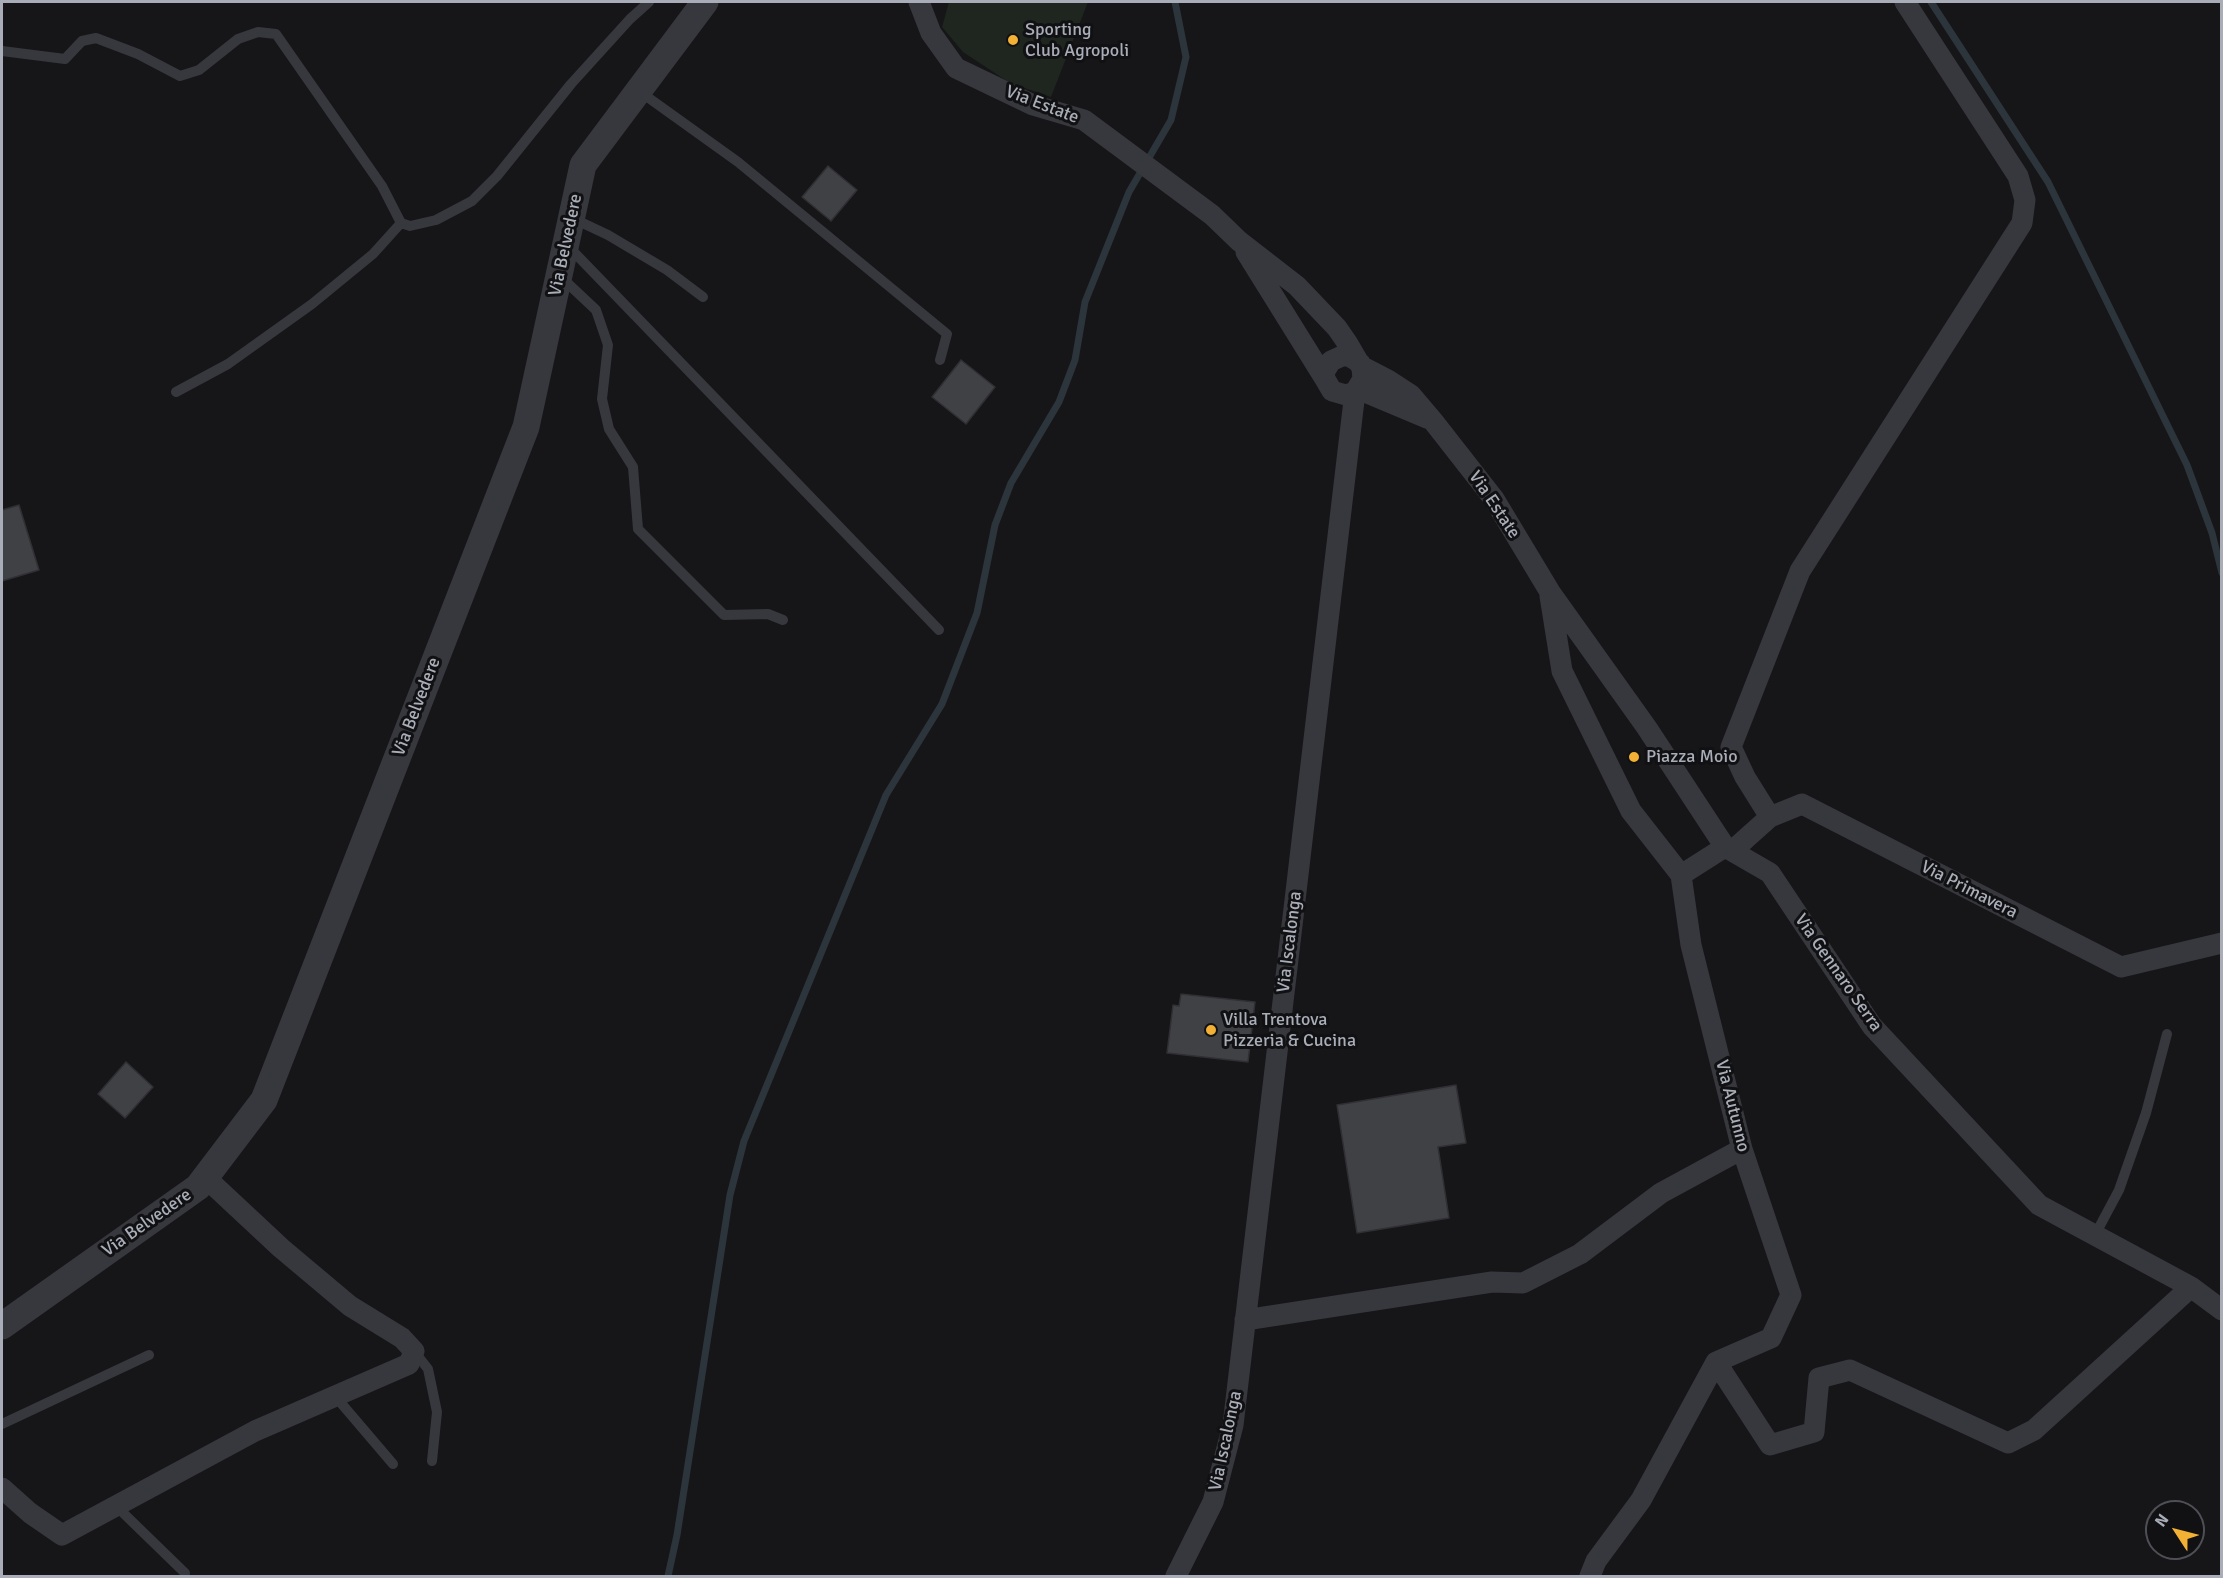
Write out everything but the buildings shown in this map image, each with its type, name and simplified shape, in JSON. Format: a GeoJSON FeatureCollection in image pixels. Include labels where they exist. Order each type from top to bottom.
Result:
{"type":"FeatureCollection","features":[{"type":"Feature","properties":{"kind":"street","name":"Via Belvedere"},"geometry":{"type":"LineString","coordinates":[[2,1326],[198,1187],[264,1100],[526,427],[584,165],[705,2]]}},
{"type":"Feature","properties":{"kind":"street","name":"Via Estate"},"geometry":{"type":"LineString","coordinates":[[919,2],[931,33],[956,68],[1033,105],[1084,120],[1212,215],[1239,241],[1297,286],[1337,328],[1360,364],[1411,395],[1433,421],[1494,499],[1550,592]]}},
{"type":"Feature","properties":{"kind":"street"},"geometry":{"type":"LineString","coordinates":[[1770,817],[1745,777],[1731,747],[1800,571],[2022,223],[2025,200],[2018,176],[1905,2]]}},
{"type":"Feature","properties":{"kind":"street","name":"Via Estate"},"geometry":{"type":"LineString","coordinates":[[1239,241],[1328,385]]}},
{"type":"Feature","properties":{"kind":"street"},"geometry":{"type":"LineString","coordinates":[[1349,356],[1360,364],[1364,379],[1357,390],[1346,395],[1328,385],[1327,366],[1336,358],[1349,356]]}},
{"type":"Feature","properties":{"kind":"street","name":"Via Iscalonga"},"geometry":{"type":"LineString","coordinates":[[1328,385],[1350,440]]}},
{"type":"Feature","properties":{"kind":"street","name":"Via Estate"},"geometry":{"type":"LineString","coordinates":[[1357,390],[1433,421]]}},
{"type":"Feature","properties":{"kind":"street","name":"Via Iscalonga"},"geometry":{"type":"LineString","coordinates":[[1176,1576],[1213,1502],[1233,1425],[1357,390]]}},
{"type":"Feature","properties":{"kind":"street","name":"Via Gennaro Serra"},"geometry":{"type":"LineString","coordinates":[[1550,592],[1647,728],[1729,849],[1770,873],[1872,1026],[2039,1205],[2192,1287],[2222,1310]]}},
{"type":"Feature","properties":{"kind":"street","name":"Via Autunno"},"geometry":{"type":"LineString","coordinates":[[1550,592],[1562,672],[1631,811],[1681,875],[1691,945],[1742,1149],[1791,1295],[1771,1338],[1716,1362]]}},
{"type":"Feature","properties":{"kind":"street","name":"Via Primavera"},"geometry":{"type":"LineString","coordinates":[[1729,849],[1770,817],[1802,804],[2121,967],[2222,943]]}},
{"type":"Feature","properties":{"kind":"street"},"geometry":{"type":"LineString","coordinates":[[1681,875],[1729,849]]}},
{"type":"Feature","properties":{"kind":"street"},"geometry":{"type":"LineString","coordinates":[[1245,1320],[1492,1282],[1523,1283],[1580,1254],[1661,1193],[1742,1149]]}},
{"type":"Feature","properties":{"kind":"street"},"geometry":{"type":"LineString","coordinates":[[2,1488],[30,1513],[62,1535],[255,1431],[409,1364],[414,1351],[402,1338],[341,1299],[281,1248],[206,1178]]}},
{"type":"Feature","properties":{"kind":"street"},"geometry":{"type":"LineString","coordinates":[[1590,1576],[1596,1561],[1641,1500],[1716,1362],[1770,1445],[1814,1432],[1819,1378],[1850,1370],[2008,1443],[2034,1430],[2192,1287]]}},
{"type":"Feature","properties":{"kind":"lane"},"geometry":{"type":"LineString","coordinates":[[2,51],[65,58],[82,41],[96,38],[138,54],[180,76],[199,70],[238,39],[258,32],[276,34],[382,186],[401,223],[410,226],[435,220],[472,201],[497,176],[571,84],[630,19],[649,2]]}},
{"type":"Feature","properties":{"kind":"lane"},"geometry":{"type":"LineString","coordinates":[[639,91],[738,162],[947,334],[940,360]]}},
{"type":"Feature","properties":{"kind":"lane"},"geometry":{"type":"LineString","coordinates":[[572,218],[608,235],[667,270],[703,297]]}},
{"type":"Feature","properties":{"kind":"lane"},"geometry":{"type":"LineString","coordinates":[[176,392],[228,364],[312,304],[373,254],[401,223]]}},
{"type":"Feature","properties":{"kind":"lane"},"geometry":{"type":"LineString","coordinates":[[566,244],[939,630]]}},
{"type":"Feature","properties":{"kind":"lane"},"geometry":{"type":"LineString","coordinates":[[559,276],[596,310],[608,345],[603,399],[609,429],[633,467],[638,529],[724,615],[768,614],[783,620]]}},
{"type":"Feature","properties":{"kind":"lane"},"geometry":{"type":"LineString","coordinates":[[2095,1235],[2119,1190],[2146,1113],[2167,1034]]}},
{"type":"Feature","properties":{"kind":"lane"},"geometry":{"type":"LineString","coordinates":[[414,1351],[428,1369],[437,1412],[432,1461]]}},
{"type":"Feature","properties":{"kind":"lane"},"geometry":{"type":"LineString","coordinates":[[2,1424],[149,1355]]}},
{"type":"Feature","properties":{"kind":"lane"},"geometry":{"type":"LineString","coordinates":[[335,1396],[393,1464]]}},
{"type":"Feature","properties":{"kind":"lane"},"geometry":{"type":"LineString","coordinates":[[116,1506],[185,1573]]}},
{"type":"Feature","properties":{"kind":"shaded area","name":"Sporting Club Agropoli"},"geometry":{"type":"Polygon","coordinates":[[[949,2],[1088,2],[1051,97],[1010,83],[963,52],[942,27],[949,2]]]}},
{"type":"Feature","properties":{"kind":"waterway"},"geometry":{"type":"LineString","coordinates":[[668,1576],[677,1535],[730,1195],[744,1141],[886,795],[942,704],[977,613],[995,525],[1011,483],[1059,402],[1075,360],[1085,302],[1129,192],[1171,120],[1186,57],[1175,2]]}},
{"type":"Feature","properties":{"kind":"waterway"},"geometry":{"type":"LineString","coordinates":[[1931,2],[2048,182],[2187,465],[2212,533],[2222,573]]}},
{"type":"Feature","properties":{"kind":"place","name":"Sporting Club Agropoli"},"geometry":{"type":"Point","coordinates":[1013,40]}},
{"type":"Feature","properties":{"kind":"place","name":"Piazza Moio"},"geometry":{"type":"Point","coordinates":[1634,757]}},
{"type":"Feature","properties":{"kind":"place","name":"Villa Trentova Pizzeria & Cucina"},"geometry":{"type":"Point","coordinates":[1211,1030]}}]}
